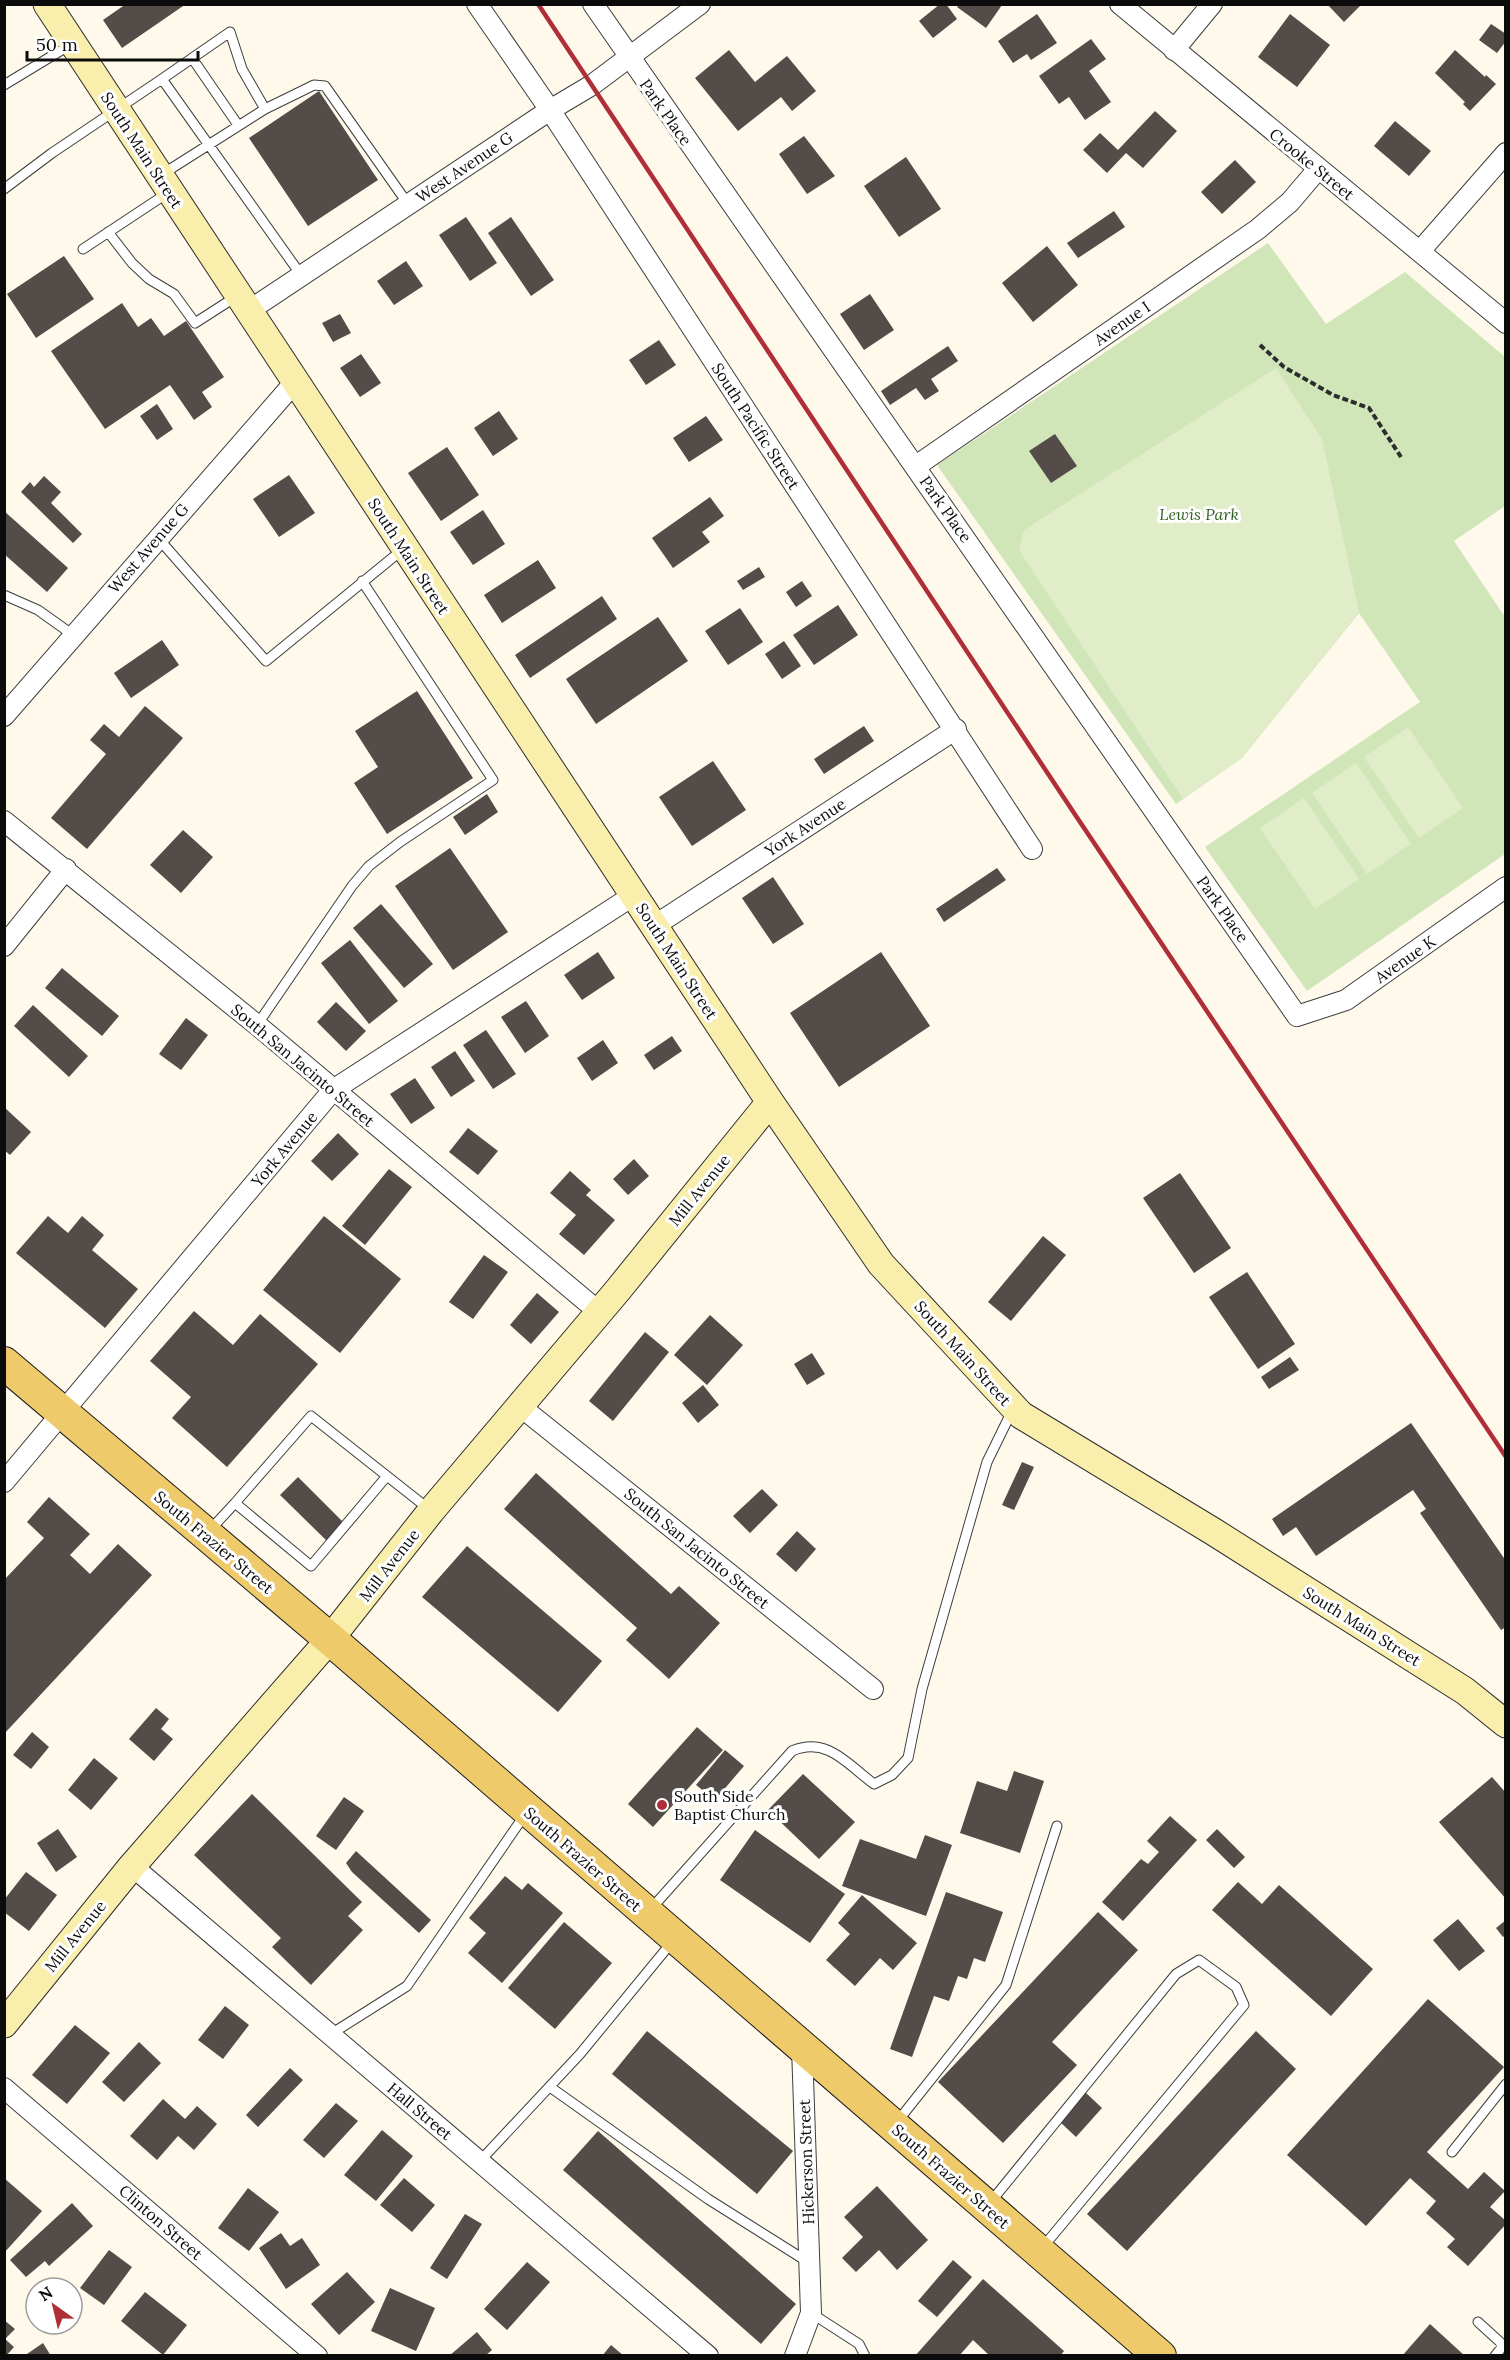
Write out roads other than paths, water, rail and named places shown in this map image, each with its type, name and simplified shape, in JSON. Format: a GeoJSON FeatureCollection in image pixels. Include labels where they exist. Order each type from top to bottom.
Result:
{"type":"FeatureCollection","features":[{"type":"Feature","properties":{"kind":"main road","name":"South Frazier Street"},"geometry":{"type":"LineString","coordinates":[[4,1363],[330,1639],[646,1914],[1160,2355]]}},
{"type":"Feature","properties":{"kind":"street","name":"South Main Street"},"geometry":{"type":"LineString","coordinates":[[47,4],[403,549],[770,1102],[881,1264],[960,1347],[1013,1408],[1465,1691],[1506,1724]]}},
{"type":"Feature","properties":{"kind":"street","name":"South Pacific Street"},"geometry":{"type":"LineString","coordinates":[[477,4],[550,110],[956,729],[1032,849]]}},
{"type":"Feature","properties":{"kind":"street","name":"Park Place"},"geometry":{"type":"LineString","coordinates":[[593,4],[1297,1016]]}},
{"type":"Feature","properties":{"kind":"street","name":"West Avenue G"},"geometry":{"type":"LineString","coordinates":[[242,304],[301,275],[550,110],[592,85],[700,4]]}},
{"type":"Feature","properties":{"kind":"street","name":"Crooke Street"},"geometry":{"type":"LineString","coordinates":[[1120,4],[1506,323]]}},
{"type":"Feature","properties":{"kind":"street"},"geometry":{"type":"LineString","coordinates":[[1174,50],[1212,4]]}},
{"type":"Feature","properties":{"kind":"street"},"geometry":{"type":"LineString","coordinates":[[1420,251],[1506,153]]}},
{"type":"Feature","properties":{"kind":"street","name":"Avenue I"},"geometry":{"type":"LineString","coordinates":[[916,466],[1258,229],[1290,202],[1318,169]]}},
{"type":"Feature","properties":{"kind":"street","name":"West Avenue G"},"geometry":{"type":"LineString","coordinates":[[4,716],[157,537],[294,383]]}},
{"type":"Feature","properties":{"kind":"street","name":"York Avenue"},"geometry":{"type":"LineString","coordinates":[[654,926],[956,729]]}},
{"type":"Feature","properties":{"kind":"street","name":"South San Jacinto Street"},"geometry":{"type":"LineString","coordinates":[[4,821],[257,1025],[599,1312]]}},
{"type":"Feature","properties":{"kind":"street"},"geometry":{"type":"LineString","coordinates":[[4,946],[66,869]]}},
{"type":"Feature","properties":{"kind":"street","name":"Avenue K"},"geometry":{"type":"LineString","coordinates":[[1297,1016],[1346,1000],[1506,887]]}},
{"type":"Feature","properties":{"kind":"street","name":"York Avenue"},"geometry":{"type":"LineString","coordinates":[[4,1482],[333,1090],[634,896]]}},
{"type":"Feature","properties":{"kind":"street","name":"Mill Avenue"},"geometry":{"type":"LineString","coordinates":[[6,2018],[132,1866],[330,1639],[431,1511],[521,1407],[770,1102]]}},
{"type":"Feature","properties":{"kind":"street","name":"South San Jacinto Street"},"geometry":{"type":"LineString","coordinates":[[521,1407],[873,1689]]}},
{"type":"Feature","properties":{"kind":"street","name":"Hall Street"},"geometry":{"type":"LineString","coordinates":[[132,1866],[708,2355]]}},
{"type":"Feature","properties":{"kind":"street","name":"Hickerson Street"},"geometry":{"type":"LineString","coordinates":[[802,2047],[811,2313]]}},
{"type":"Feature","properties":{"kind":"street","name":"Clinton Street"},"geometry":{"type":"LineString","coordinates":[[4,2088],[317,2355]]}},
{"type":"Feature","properties":{"kind":"street"},"geometry":{"type":"LineString","coordinates":[[795,2355],[811,2313]]}},
{"type":"Feature","properties":{"kind":"lane"},"geometry":{"type":"LineString","coordinates":[[4,189],[230,32],[242,69],[265,109]]}},
{"type":"Feature","properties":{"kind":"lane"},"geometry":{"type":"LineString","coordinates":[[4,85],[72,44]]}},
{"type":"Feature","properties":{"kind":"lane"},"geometry":{"type":"LineString","coordinates":[[192,58],[238,125]]}},
{"type":"Feature","properties":{"kind":"lane"},"geometry":{"type":"LineString","coordinates":[[162,79],[301,275]]}},
{"type":"Feature","properties":{"kind":"lane"},"geometry":{"type":"LineString","coordinates":[[83,249],[108,232],[209,145],[265,109],[314,85],[325,86],[408,204]]}},
{"type":"Feature","properties":{"kind":"lane"},"geometry":{"type":"LineString","coordinates":[[108,232],[149,279],[174,294],[195,323],[242,304]]}},
{"type":"Feature","properties":{"kind":"lane"},"geometry":{"type":"LineString","coordinates":[[157,537],[266,661],[403,549]]}},
{"type":"Feature","properties":{"kind":"lane"},"geometry":{"type":"LineString","coordinates":[[257,1025],[352,886],[369,866],[493,780],[362,581]]}},
{"type":"Feature","properties":{"kind":"lane"},"geometry":{"type":"LineString","coordinates":[[4,595],[38,610],[73,635]]}},
{"type":"Feature","properties":{"kind":"lane"},"geometry":{"type":"LineString","coordinates":[[646,1914],[792,1751],[804,1746],[824,1746],[874,1784],[892,1774],[908,1758],[922,1689],[987,1462],[1013,1408]]}},
{"type":"Feature","properties":{"kind":"lane"},"geometry":{"type":"LineString","coordinates":[[205,1535],[311,1416],[431,1511]]}},
{"type":"Feature","properties":{"kind":"lane"},"geometry":{"type":"LineString","coordinates":[[235,1503],[311,1566],[387,1476]]}},
{"type":"Feature","properties":{"kind":"lane"},"geometry":{"type":"LineString","coordinates":[[331,2034],[407,1986],[527,1811]]}},
{"type":"Feature","properties":{"kind":"lane"},"geometry":{"type":"LineString","coordinates":[[894,2126],[1006,1985],[1057,1827]]}},
{"type":"Feature","properties":{"kind":"lane"},"geometry":{"type":"LineString","coordinates":[[480,2161],[580,2054],[675,1938]]}},
{"type":"Feature","properties":{"kind":"lane"},"geometry":{"type":"LineString","coordinates":[[987,2207],[1176,1974],[1199,1960],[1236,1986],[1244,2005],[1040,2252]]}},
{"type":"Feature","properties":{"kind":"lane"},"geometry":{"type":"LineString","coordinates":[[1452,2152],[1506,2084]]}},
{"type":"Feature","properties":{"kind":"lane"},"geometry":{"type":"LineString","coordinates":[[550,2087],[810,2270]]}},
{"type":"Feature","properties":{"kind":"lane"},"geometry":{"type":"LineString","coordinates":[[811,2313],[859,2344],[865,2355]]}},
{"type":"Feature","properties":{"kind":"lane"},"geometry":{"type":"LineString","coordinates":[[1478,2322],[1500,2342],[1502,2347],[1495,2355]]}},
{"type":"Feature","properties":{"kind":"railway"},"geometry":{"type":"LineString","coordinates":[[538,4],[1076,816],[1506,1457]]}},
{"type":"Feature","properties":{"kind":"place","name":"South Side Baptist Church"},"geometry":{"type":"Point","coordinates":[662,1805]}},
{"type":"Feature","properties":{"kind":"park label","name":"Lewis Park"},"geometry":{"type":"Point","coordinates":[1199,514]}}]}
